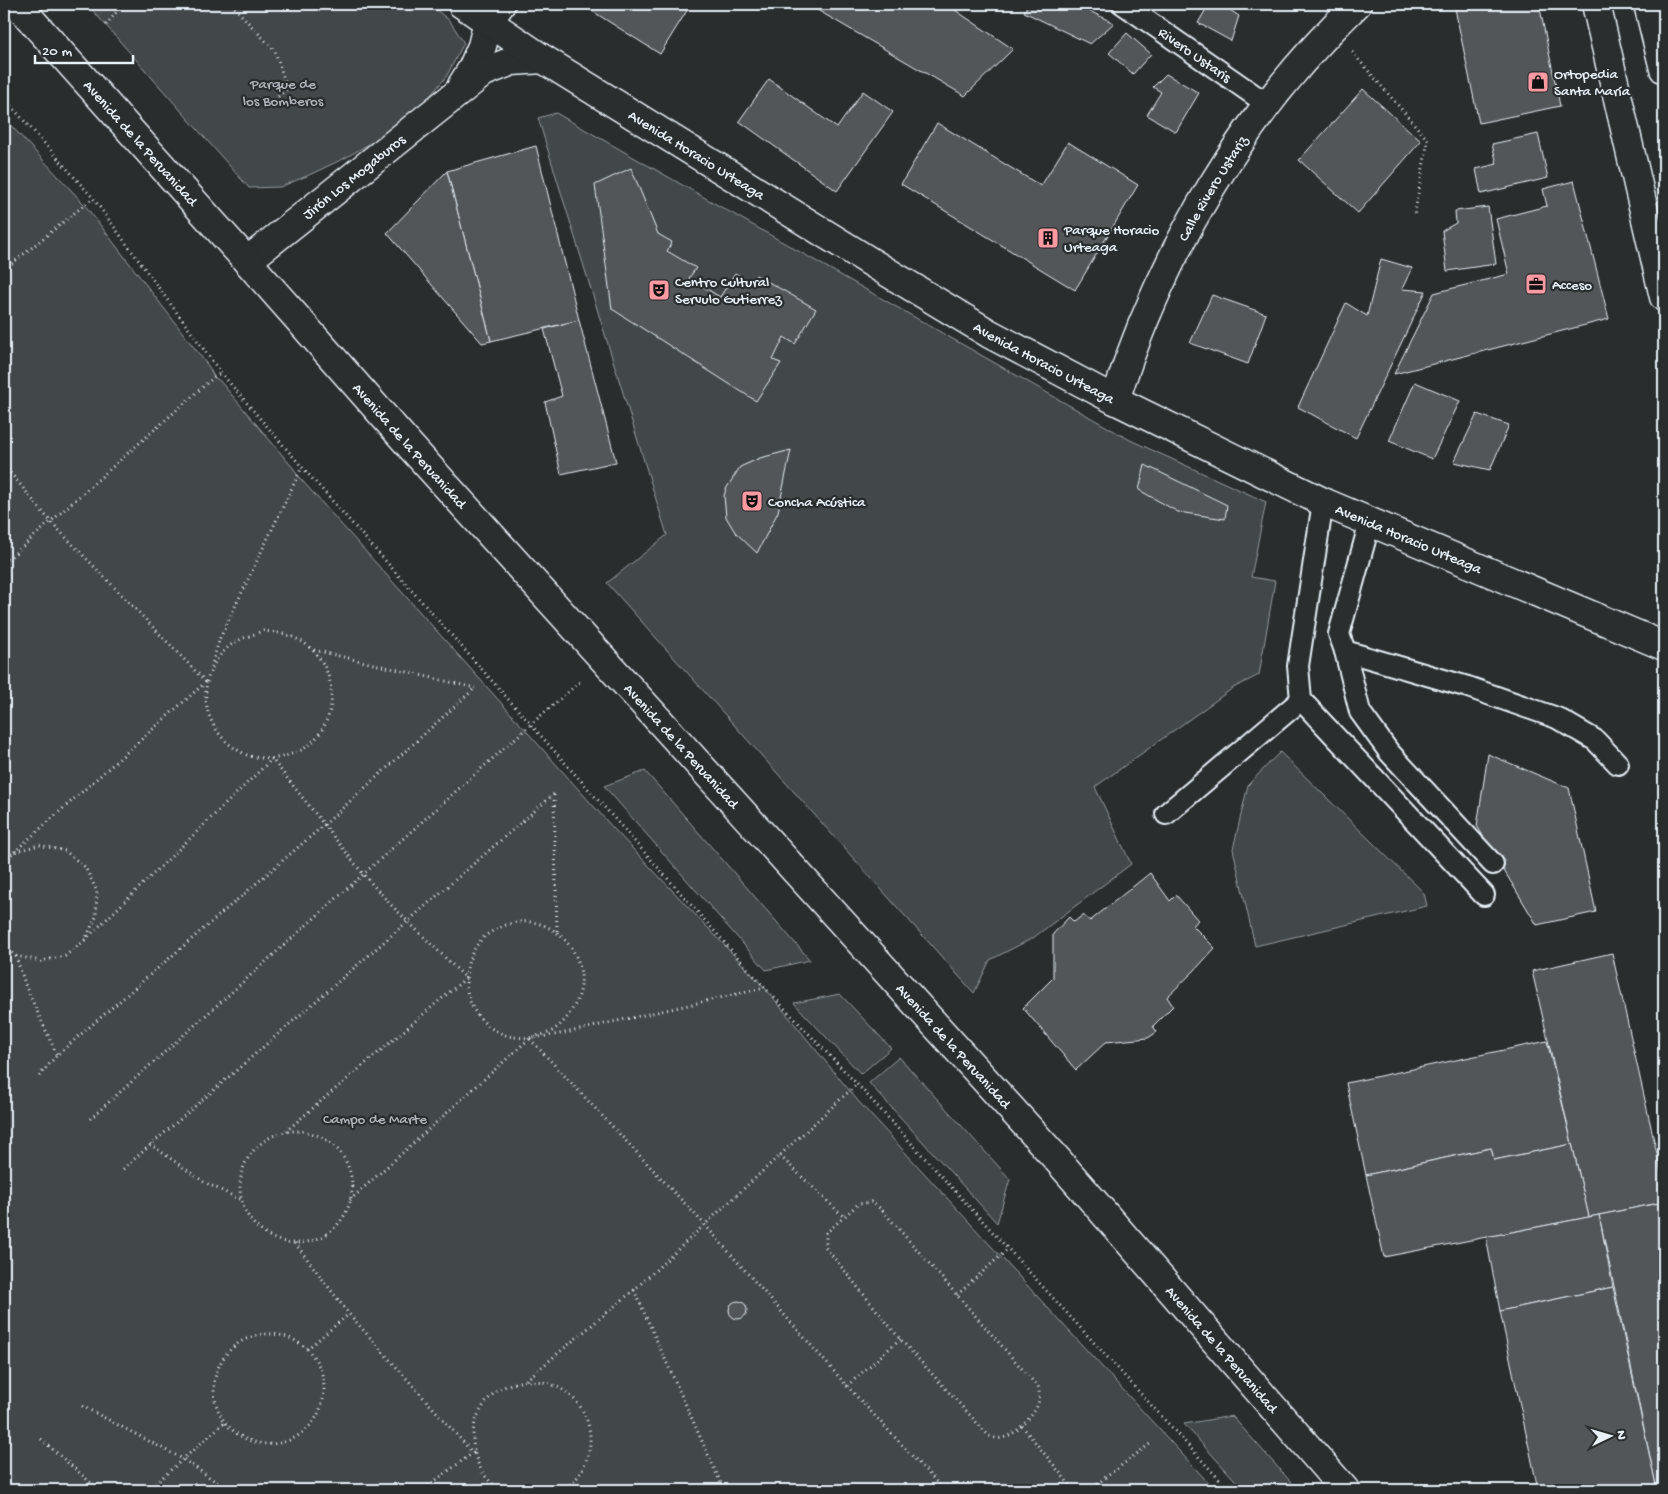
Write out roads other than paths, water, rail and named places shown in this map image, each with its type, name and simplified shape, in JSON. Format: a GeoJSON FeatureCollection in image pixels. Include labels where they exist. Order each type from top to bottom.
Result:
{"type":"FeatureCollection","features":[{"type":"Feature","properties":{"kind":"street","name":"Avenida de la Peruanidad"},"geometry":{"type":"LineString","coordinates":[[17,4],[411,447],[1055,1156],[1345,1490]]}},
{"type":"Feature","properties":{"kind":"street","name":"Avenida Horacio Urteaga"},"geometry":{"type":"LineString","coordinates":[[462,4],[494,12],[543,59],[965,319],[1115,400],[1323,502],[1664,646]]}},
{"type":"Feature","properties":{"kind":"street","name":"Calle Rivero Ustariz"},"geometry":{"type":"LineString","coordinates":[[1115,400],[1150,304],[1178,244],[1214,180],[1267,104],[1332,28],[1357,4]]}},
{"type":"Feature","properties":{"kind":"street"},"geometry":{"type":"LineString","coordinates":[[1596,4],[1664,297]]}},
{"type":"Feature","properties":{"kind":"street"},"geometry":{"type":"LineString","coordinates":[[1648,4],[1664,69]]}},
{"type":"Feature","properties":{"kind":"street","name":"Jirón Los Mogaburos"},"geometry":{"type":"LineString","coordinates":[[459,91],[479,54],[494,12]]}},
{"type":"Feature","properties":{"kind":"street","name":"Jirón Los Mogaburos"},"geometry":{"type":"LineString","coordinates":[[247,261],[484,72],[512,61],[543,59]]}},
{"type":"Feature","properties":{"kind":"lane","name":"Rivero Ustaris"},"geometry":{"type":"LineString","coordinates":[[1123,4],[1267,104]]}},
{"type":"Feature","properties":{"kind":"lane"},"geometry":{"type":"LineString","coordinates":[[1323,502],[1298,666],[1301,700],[1484,895]]}},
{"type":"Feature","properties":{"kind":"lane"},"geometry":{"type":"LineString","coordinates":[[1370,522],[1339,634],[1360,712],[1389,752],[1493,864]]}},
{"type":"Feature","properties":{"kind":"lane"},"geometry":{"type":"LineString","coordinates":[[1345,651],[1468,687],[1557,718],[1595,740],[1618,764]]}},
{"type":"Feature","properties":{"kind":"lane"},"geometry":{"type":"LineString","coordinates":[[1166,814],[1301,700]]}},
{"type":"Feature","properties":{"kind":"place","name":"Ortopedia Santa María"},"geometry":{"type":"Point","coordinates":[1538,82]}},
{"type":"Feature","properties":{"kind":"place","name":"Parque Horacio Urteaga"},"geometry":{"type":"Point","coordinates":[1048,238]}},
{"type":"Feature","properties":{"kind":"place","name":"Acceso"},"geometry":{"type":"Point","coordinates":[1536,284]}},
{"type":"Feature","properties":{"kind":"place","name":"Centro Cultural Servulo Gutierrez"},"geometry":{"type":"Point","coordinates":[659,290]}},
{"type":"Feature","properties":{"kind":"place","name":"Concha Acústica"},"geometry":{"type":"Point","coordinates":[752,501]}},
{"type":"Feature","properties":{"kind":"park label","name":"Parque de los Bomberos"},"geometry":{"type":"Point","coordinates":[283,92]}},
{"type":"Feature","properties":{"kind":"park label","name":"Campo de Marte"},"geometry":{"type":"Point","coordinates":[375,1118]}}]}
